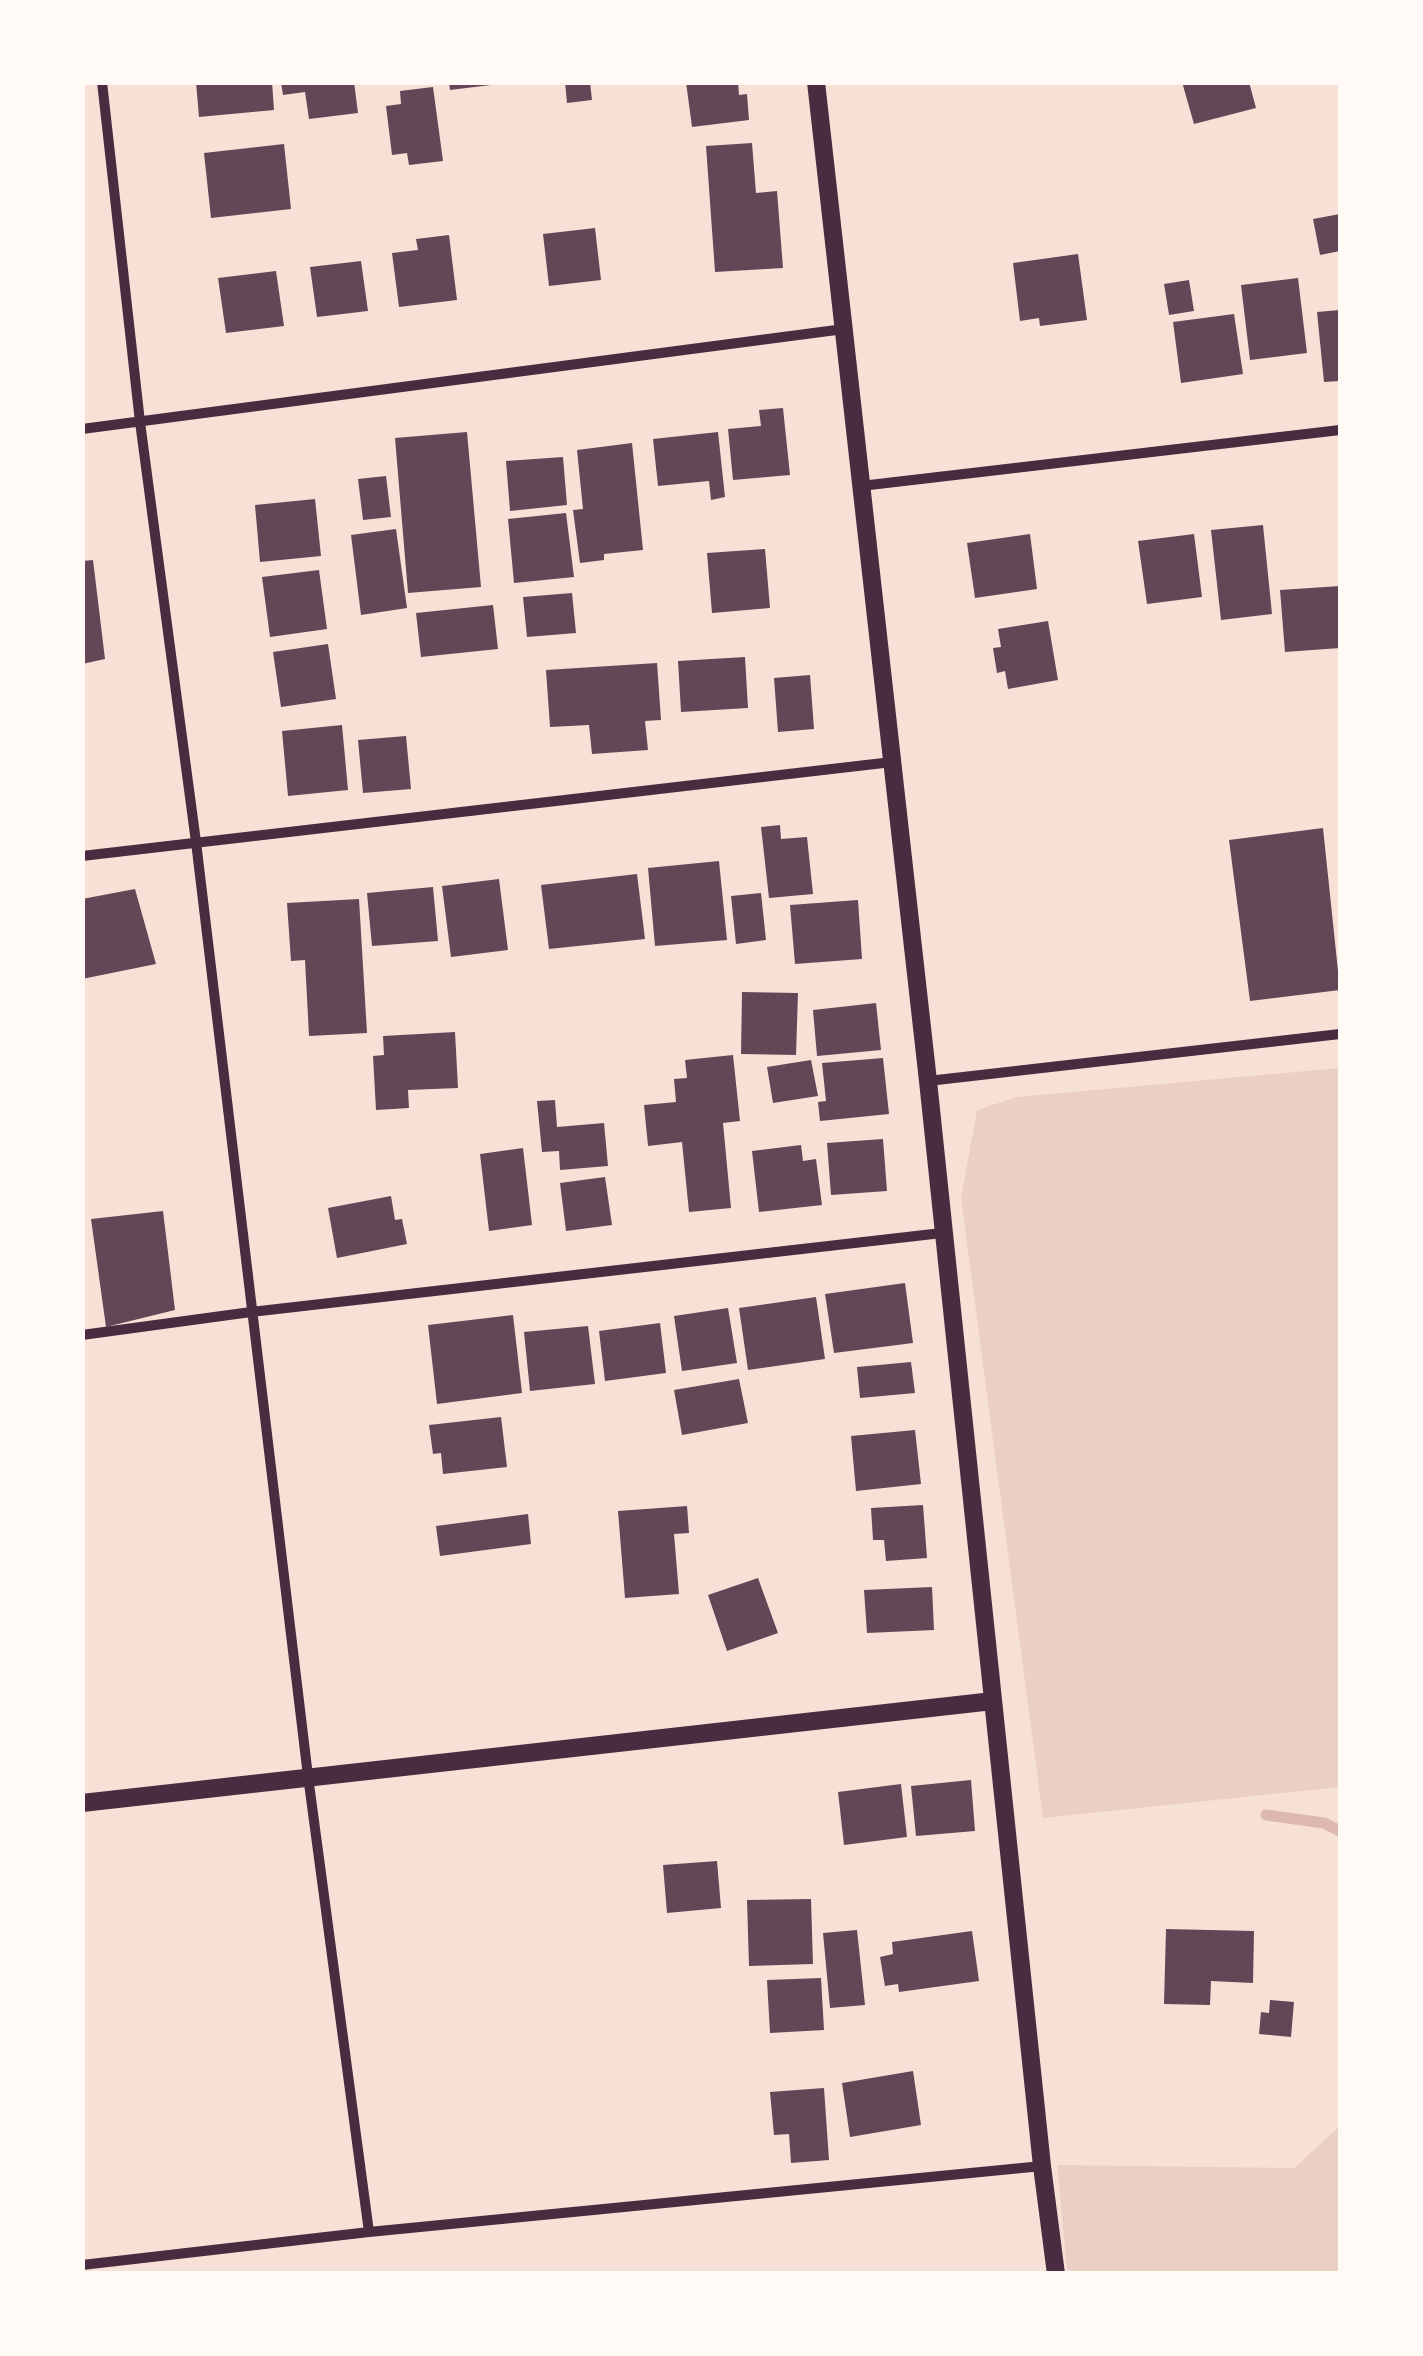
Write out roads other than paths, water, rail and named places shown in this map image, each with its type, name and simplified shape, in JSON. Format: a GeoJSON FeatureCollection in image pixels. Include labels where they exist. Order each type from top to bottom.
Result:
{"type":"FeatureCollection","features":[{"type":"Feature","properties":{"kind":"street"},"geometry":{"type":"LineString","coordinates":[[102,82],[140,422],[196,842],[308,1776],[369,2232]]}},
{"type":"Feature","properties":{"kind":"street"},"geometry":{"type":"LineString","coordinates":[[816,82],[1056,2274]]}},
{"type":"Feature","properties":{"kind":"street"},"geometry":{"type":"LineString","coordinates":[[82,429],[844,329]]}},
{"type":"Feature","properties":{"kind":"street"},"geometry":{"type":"LineString","coordinates":[[861,486],[1340,430]]}},
{"type":"Feature","properties":{"kind":"street"},"geometry":{"type":"LineString","coordinates":[[82,856],[892,762]]}},
{"type":"Feature","properties":{"kind":"street"},"geometry":{"type":"LineString","coordinates":[[928,1080],[1340,1034]]}},
{"type":"Feature","properties":{"kind":"street"},"geometry":{"type":"LineString","coordinates":[[82,1335],[942,1233]]}},
{"type":"Feature","properties":{"kind":"street"},"geometry":{"type":"LineString","coordinates":[[82,1803],[993,1700]]}},
{"type":"Feature","properties":{"kind":"street"},"geometry":{"type":"LineString","coordinates":[[82,2265],[369,2232],[1042,2166]]}},
{"type":"Feature","properties":{"kind":"waterway"},"geometry":{"type":"LineString","coordinates":[[1266,1815],[1324,1823],[1340,1831]]}}]}
